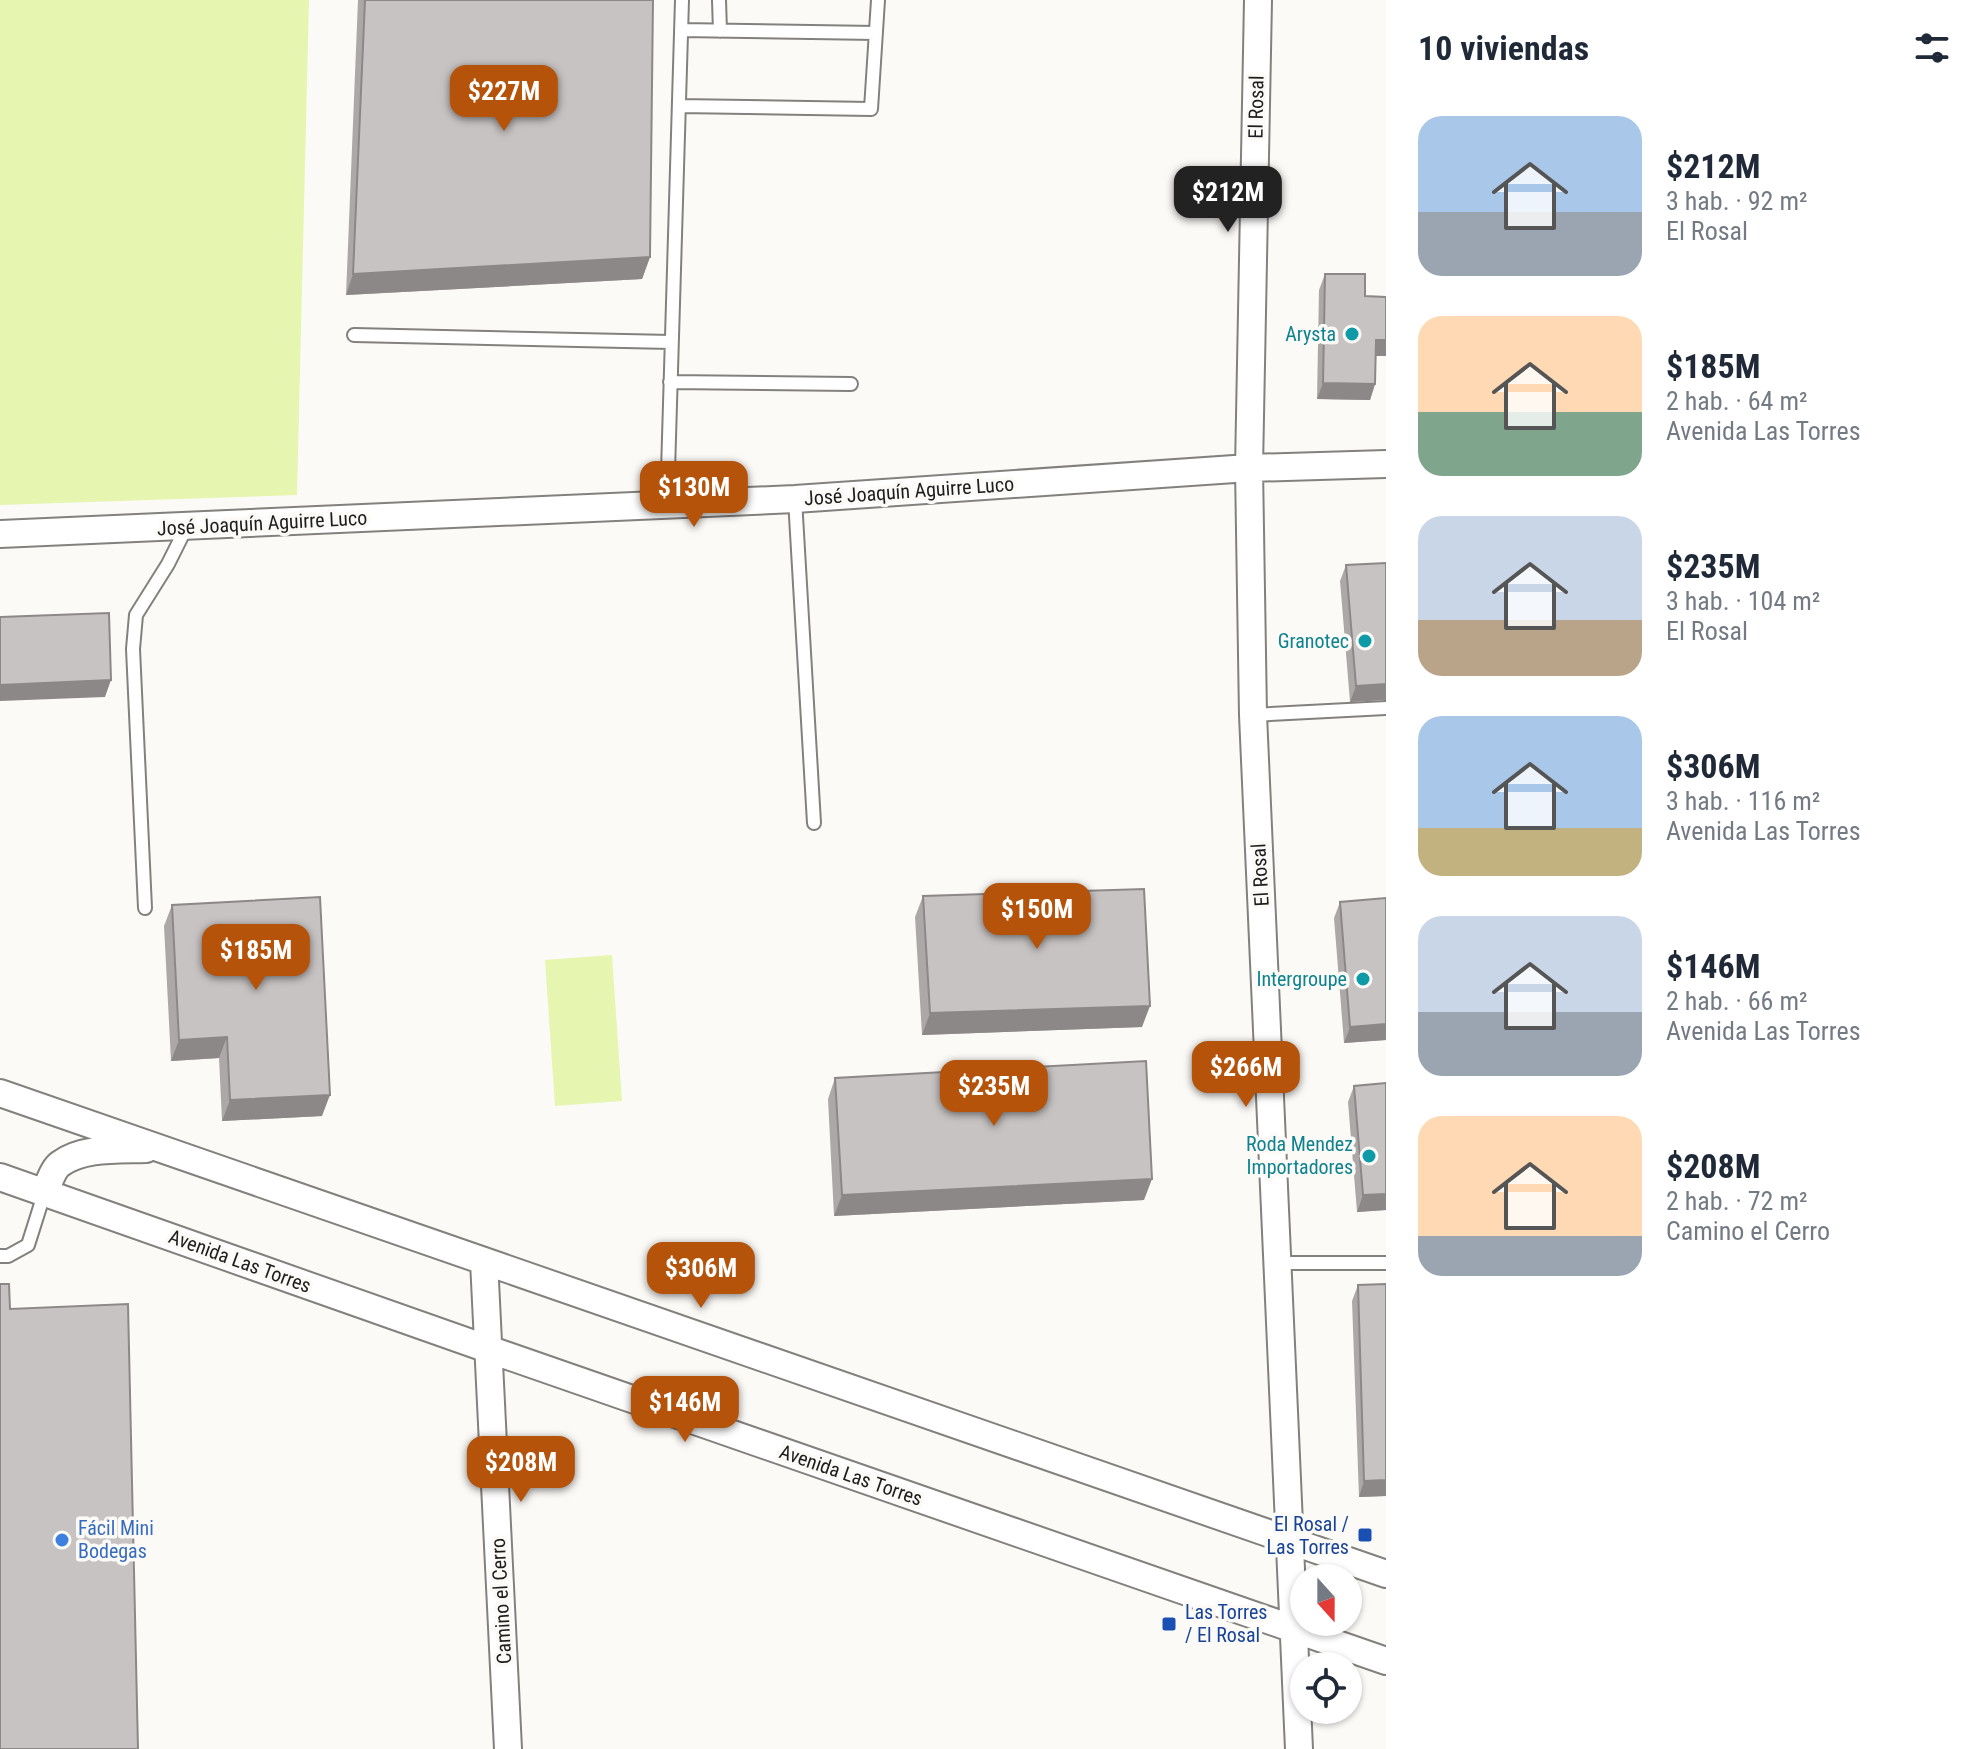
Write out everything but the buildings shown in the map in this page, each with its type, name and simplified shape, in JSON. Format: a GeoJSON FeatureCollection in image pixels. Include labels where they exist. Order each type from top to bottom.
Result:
{"type":"FeatureCollection","features":[{"type":"Feature","properties":{"kind":"street","name":"El Rosal"},"geometry":{"type":"LineString","coordinates":[[1258,0],[1249,468],[1253,715],[1292,1564]]}},
{"type":"Feature","properties":{"kind":"street","name":"José Joaquín Aguirre Luco"},"geometry":{"type":"LineString","coordinates":[[0,534],[795,499],[1249,468],[1386,464]]}},
{"type":"Feature","properties":{"kind":"street"},"geometry":{"type":"LineString","coordinates":[[0,1093],[1386,1574]]}},
{"type":"Feature","properties":{"kind":"street"},"geometry":{"type":"LineString","coordinates":[[45,1191],[58,1165],[77,1156],[109,1150],[166,1149]]}},
{"type":"Feature","properties":{"kind":"street","name":"Avenida Las Torres"},"geometry":{"type":"LineString","coordinates":[[0,1177],[1290,1628]]}},
{"type":"Feature","properties":{"kind":"street","name":"Camino el Cerro"},"geometry":{"type":"LineString","coordinates":[[484,1261],[508,1749]]}},
{"type":"Feature","properties":{"kind":"street","name":"El Rosal"},"geometry":{"type":"LineString","coordinates":[[1294,1636],[1299,1749]]}},
{"type":"Feature","properties":{"kind":"street","name":"Avenida Las Torres"},"geometry":{"type":"LineString","coordinates":[[1314,1636],[1386,1661]]}},
{"type":"Feature","properties":{"kind":"lane"},"geometry":{"type":"LineString","coordinates":[[667,505],[682,0]]}},
{"type":"Feature","properties":{"kind":"lane"},"geometry":{"type":"LineString","coordinates":[[719,0],[720,31]]}},
{"type":"Feature","properties":{"kind":"lane"},"geometry":{"type":"LineString","coordinates":[[679,106],[871,109],[878,0]]}},
{"type":"Feature","properties":{"kind":"lane"},"geometry":{"type":"LineString","coordinates":[[681,30],[876,33]]}},
{"type":"Feature","properties":{"kind":"lane"},"geometry":{"type":"LineString","coordinates":[[354,335],[671,342]]}},
{"type":"Feature","properties":{"kind":"lane"},"geometry":{"type":"LineString","coordinates":[[670,382],[851,384]]}},
{"type":"Feature","properties":{"kind":"lane"},"geometry":{"type":"LineString","coordinates":[[795,499],[814,823]]}},
{"type":"Feature","properties":{"kind":"lane"},"geometry":{"type":"LineString","coordinates":[[145,908],[133,649],[136,615],[168,564],[187,526]]}},
{"type":"Feature","properties":{"kind":"lane"},"geometry":{"type":"LineString","coordinates":[[1253,715],[1386,708]]}},
{"type":"Feature","properties":{"kind":"lane"},"geometry":{"type":"LineString","coordinates":[[0,1256],[8,1256],[28,1245],[45,1191]]}},
{"type":"Feature","properties":{"kind":"lane"},"geometry":{"type":"LineString","coordinates":[[1278,1263],[1386,1263]]}},
{"type":"Feature","properties":{"kind":"green space"},"geometry":{"type":"Polygon","coordinates":[[[0,0],[309,0],[297,495],[0,505],[0,0]]]}},
{"type":"Feature","properties":{"kind":"green space"},"geometry":{"type":"Polygon","coordinates":[[[612,955],[622,1101],[555,1106],[545,960],[612,955]]]}},
{"type":"Feature","properties":{"kind":"place","name":"Arysta"},"geometry":{"type":"Point","coordinates":[1352,334]}},
{"type":"Feature","properties":{"kind":"place","name":"Granotec"},"geometry":{"type":"Point","coordinates":[1365,641]}},
{"type":"Feature","properties":{"kind":"place","name":"Intergroupe"},"geometry":{"type":"Point","coordinates":[1363,979]}},
{"type":"Feature","properties":{"kind":"place","name":"Roda Mendez Importadores"},"geometry":{"type":"Point","coordinates":[1369,1156]}},
{"type":"Feature","properties":{"kind":"place","name":"El Rosal / Las Torres"},"geometry":{"type":"Point","coordinates":[1365,1535]}},
{"type":"Feature","properties":{"kind":"place","name":"Fácil Mini Bodegas"},"geometry":{"type":"Point","coordinates":[62,1540]}},
{"type":"Feature","properties":{"kind":"place","name":"Las Torres / El Rosal"},"geometry":{"type":"Point","coordinates":[1169,1624]}}]}
